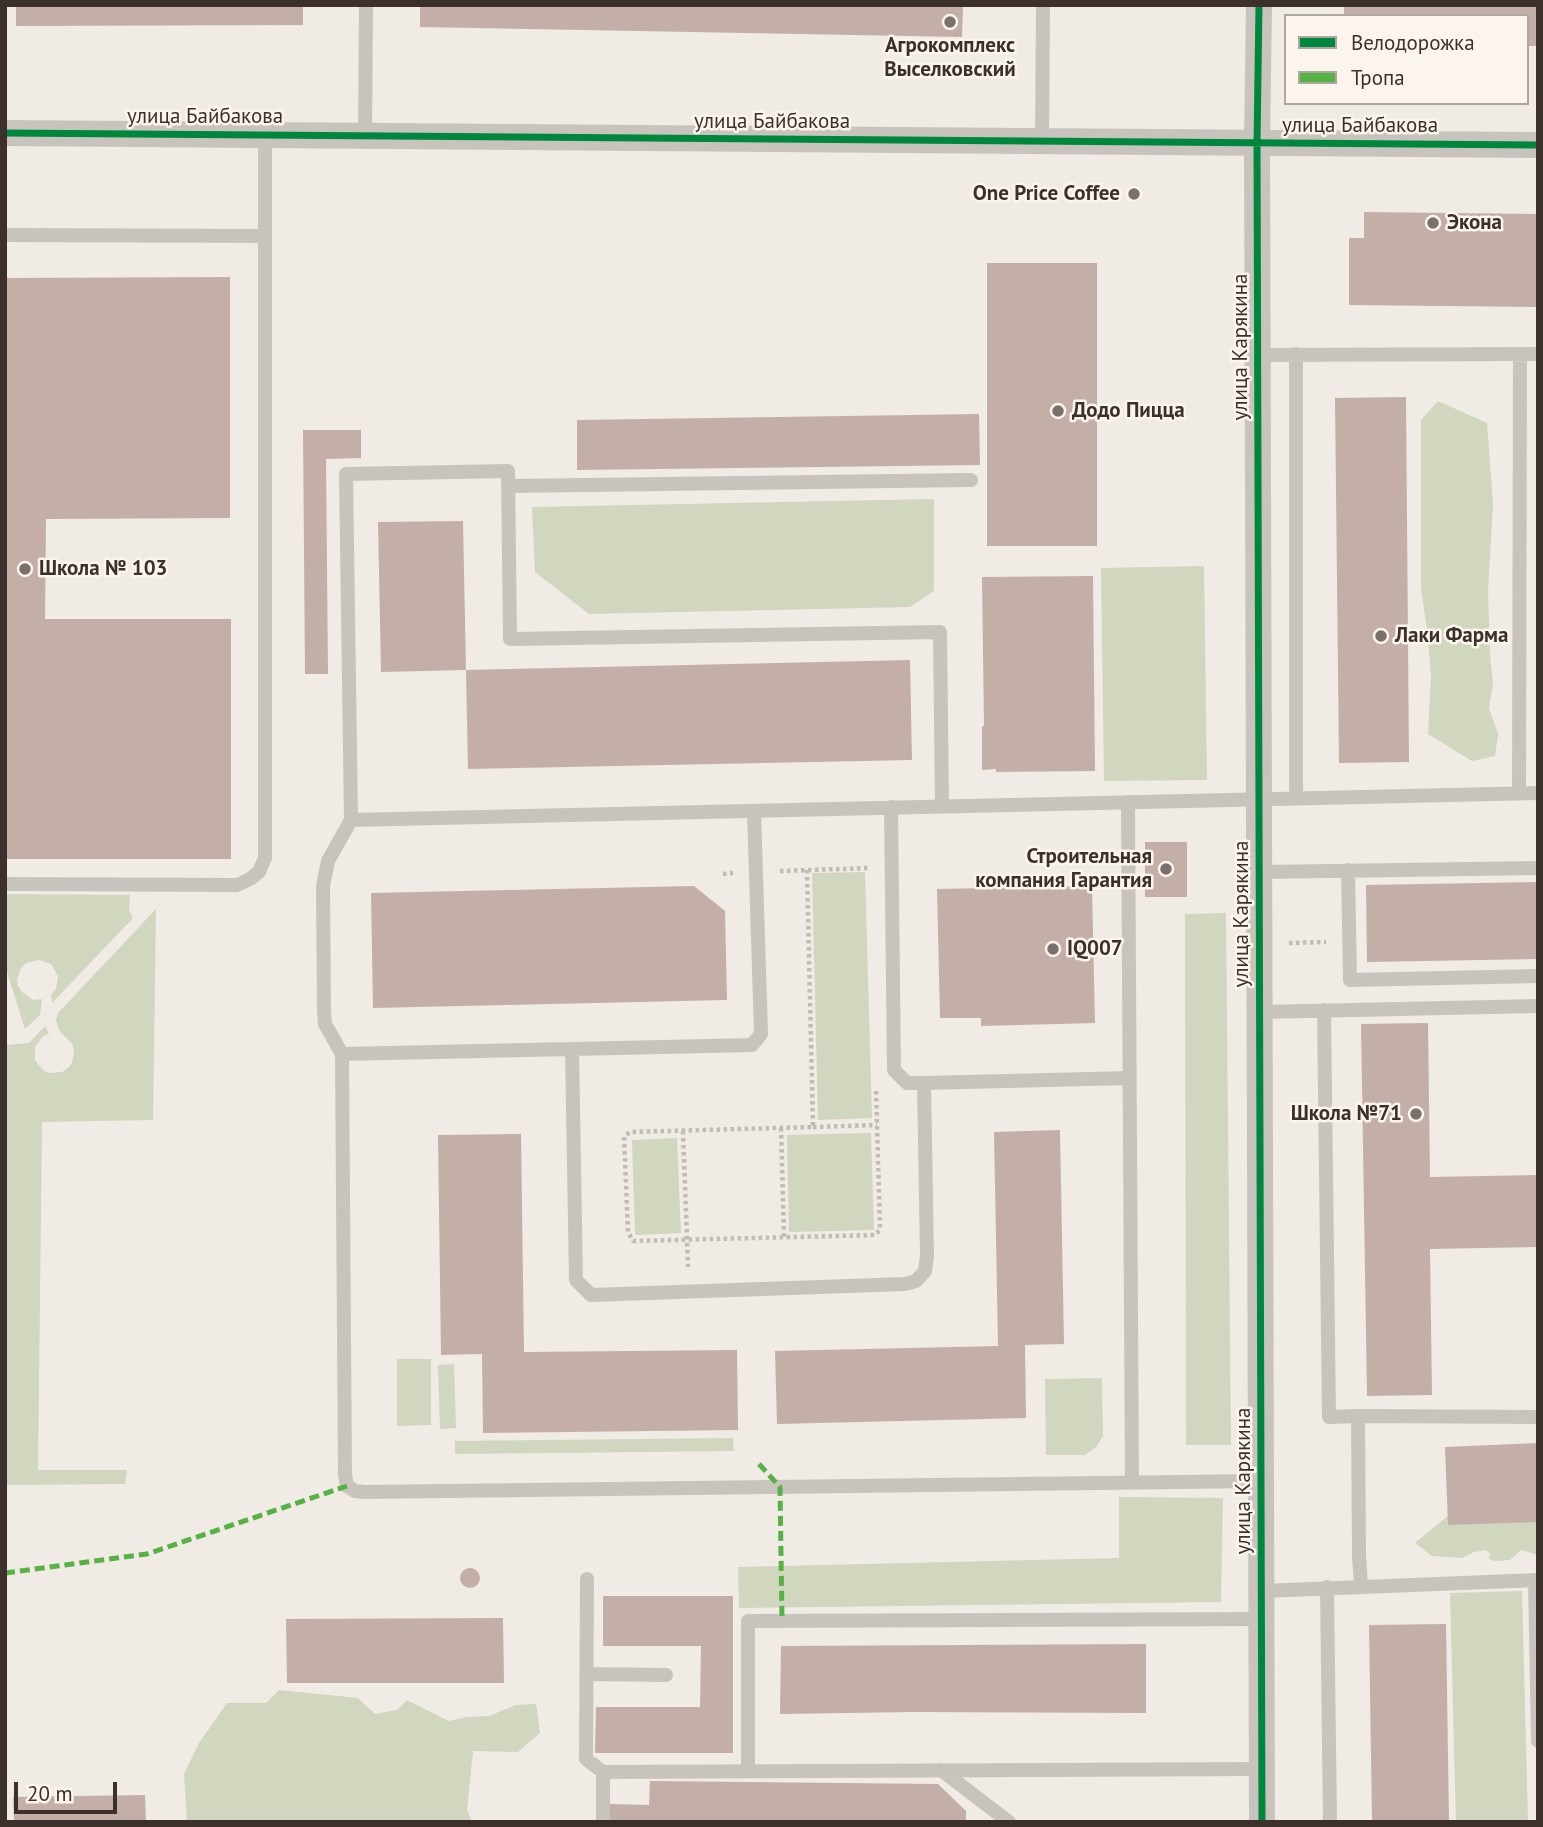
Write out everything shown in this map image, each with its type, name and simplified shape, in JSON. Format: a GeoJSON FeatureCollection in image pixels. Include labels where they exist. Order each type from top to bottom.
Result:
{"type":"FeatureCollection","features":[{"type":"Feature","properties":{"kind":"street","name":"улица Карякина"},"geometry":{"type":"LineString","coordinates":[[1259,5],[1262,1822]]}},
{"type":"Feature","properties":{"kind":"street","name":"улица Байбакова"},"geometry":{"type":"LineString","coordinates":[[5,133],[1538,145]]}},
{"type":"Feature","properties":{"kind":"lane"},"geometry":{"type":"LineString","coordinates":[[365,136],[366,5]]}},
{"type":"Feature","properties":{"kind":"lane"},"geometry":{"type":"LineString","coordinates":[[1042,142],[1043,5]]}},
{"type":"Feature","properties":{"kind":"lane"},"geometry":{"type":"LineString","coordinates":[[5,884],[237,885],[259,872],[265,858],[265,135]]}},
{"type":"Feature","properties":{"kind":"lane"},"geometry":{"type":"LineString","coordinates":[[5,235],[265,236]]}},
{"type":"Feature","properties":{"kind":"lane"},"geometry":{"type":"LineString","coordinates":[[1296,354],[1296,798]]}},
{"type":"Feature","properties":{"kind":"lane"},"geometry":{"type":"LineString","coordinates":[[1519,793],[1520,354]]}},
{"type":"Feature","properties":{"kind":"lane"},"geometry":{"type":"LineString","coordinates":[[1258,355],[1538,354]]}},
{"type":"Feature","properties":{"kind":"lane"},"geometry":{"type":"LineString","coordinates":[[942,806],[940,632],[510,639],[508,471],[346,474],[351,820],[328,861],[323,886],[325,1024],[342,1054],[347,1486],[363,1493],[1261,1481]]}},
{"type":"Feature","properties":{"kind":"lane"},"geometry":{"type":"LineString","coordinates":[[508,486],[971,480]]}},
{"type":"Feature","properties":{"kind":"lane"},"geometry":{"type":"LineString","coordinates":[[351,820],[1538,793]]}},
{"type":"Feature","properties":{"kind":"lane"},"geometry":{"type":"LineString","coordinates":[[1128,802],[1132,1483]]}},
{"type":"Feature","properties":{"kind":"lane"},"geometry":{"type":"LineString","coordinates":[[891,807],[894,1070],[907,1083],[1130,1078]]}},
{"type":"Feature","properties":{"kind":"lane"},"geometry":{"type":"LineString","coordinates":[[342,1054],[752,1045],[761,1034],[754,811]]}},
{"type":"Feature","properties":{"kind":"lane"},"geometry":{"type":"LineString","coordinates":[[1260,872],[1538,868]]}},
{"type":"Feature","properties":{"kind":"lane"},"geometry":{"type":"LineString","coordinates":[[1349,870],[1350,980],[1538,976]]}},
{"type":"Feature","properties":{"kind":"lane"},"geometry":{"type":"LineString","coordinates":[[1260,1012],[1538,1006]]}},
{"type":"Feature","properties":{"kind":"lane"},"geometry":{"type":"LineString","coordinates":[[1324,1010],[1329,1417],[1538,1416]]}},
{"type":"Feature","properties":{"kind":"lane"},"geometry":{"type":"LineString","coordinates":[[572,1049],[576,1280],[591,1295],[905,1284],[916,1281],[925,1271],[928,1256],[923,1083]]}},
{"type":"Feature","properties":{"kind":"lane"},"geometry":{"type":"LineString","coordinates":[[1358,1416],[1361,1586]]}},
{"type":"Feature","properties":{"kind":"lane"},"geometry":{"type":"LineString","coordinates":[[587,1579],[586,1759],[603,1772],[1262,1769]]}},
{"type":"Feature","properties":{"kind":"lane"},"geometry":{"type":"LineString","coordinates":[[1262,1591],[1536,1580],[1538,1741]]}},
{"type":"Feature","properties":{"kind":"lane"},"geometry":{"type":"LineString","coordinates":[[1328,1587],[1330,1822]]}},
{"type":"Feature","properties":{"kind":"lane"},"geometry":{"type":"LineString","coordinates":[[748,1771],[748,1621],[1262,1619]]}},
{"type":"Feature","properties":{"kind":"lane"},"geometry":{"type":"LineString","coordinates":[[586,1674],[666,1675]]}},
{"type":"Feature","properties":{"kind":"lane"},"geometry":{"type":"LineString","coordinates":[[941,1770],[1009,1822]]}},
{"type":"Feature","properties":{"kind":"lane"},"geometry":{"type":"LineString","coordinates":[[603,1772],[603,1822]]}},
{"type":"Feature","properties":{"kind":"path"},"geometry":{"type":"LineString","coordinates":[[723,874],[891,867]]}},
{"type":"Feature","properties":{"kind":"path"},"geometry":{"type":"LineString","coordinates":[[807,870],[813,1127]]}},
{"type":"Feature","properties":{"kind":"path"},"geometry":{"type":"LineString","coordinates":[[876,1085],[880,1230],[875,1235],[633,1241],[628,1232],[624,1138],[629,1132],[877,1125]]}},
{"type":"Feature","properties":{"kind":"path"},"geometry":{"type":"LineString","coordinates":[[781,1128],[783,1237]]}},
{"type":"Feature","properties":{"kind":"path"},"geometry":{"type":"LineString","coordinates":[[683,1131],[689,1292]]}},
{"type":"Feature","properties":{"kind":"green space"},"geometry":{"type":"Polygon","coordinates":[[[1438,401],[1487,423],[1493,504],[1488,591],[1493,683],[1489,708],[1498,734],[1495,756],[1472,761],[1428,734],[1431,675],[1421,588],[1421,420],[1438,401]]]}},
{"type":"Feature","properties":{"kind":"green space"},"geometry":{"type":"Polygon","coordinates":[[[934,499],[934,591],[910,607],[589,614],[535,572],[532,507],[934,499]]]}},
{"type":"Feature","properties":{"kind":"green space"},"geometry":{"type":"Polygon","coordinates":[[[1204,566],[1207,780],[1104,781],[1101,568],[1204,566]]]}},
{"type":"Feature","properties":{"kind":"green space"},"geometry":{"type":"Polygon","coordinates":[[[865,872],[872,1118],[818,1120],[812,873],[865,872]]]}},
{"type":"Feature","properties":{"kind":"green space"},"geometry":{"type":"Polygon","coordinates":[[[5,894],[130,895],[129,911],[133,918],[52,1003],[51,995],[56,989],[58,976],[51,964],[39,960],[26,963],[21,968],[17,980],[22,992],[33,1000],[42,999],[40,1015],[25,1029],[5,966],[5,894]]]}},
{"type":"Feature","properties":{"kind":"green space"},"geometry":{"type":"Polygon","coordinates":[[[156,909],[153,1120],[42,1122],[38,1470],[127,1470],[125,1484],[5,1485],[5,1045],[29,1043],[45,1026],[49,1034],[43,1036],[35,1047],[35,1060],[49,1073],[62,1072],[68,1068],[72,1063],[74,1050],[72,1043],[58,1028],[58,1013],[156,909]]]}},
{"type":"Feature","properties":{"kind":"green space"},"geometry":{"type":"Polygon","coordinates":[[[1226,913],[1231,1445],[1186,1445],[1185,914],[1226,913]]]}},
{"type":"Feature","properties":{"kind":"green space"},"geometry":{"type":"Polygon","coordinates":[[[871,1133],[874,1230],[789,1232],[787,1135],[871,1133]]]}},
{"type":"Feature","properties":{"kind":"green space"},"geometry":{"type":"Polygon","coordinates":[[[677,1138],[681,1233],[635,1235],[632,1140],[677,1138]]]}},
{"type":"Feature","properties":{"kind":"green space"},"geometry":{"type":"Polygon","coordinates":[[[397,1359],[431,1359],[431,1425],[397,1426],[397,1359]]]}},
{"type":"Feature","properties":{"kind":"green space"},"geometry":{"type":"Polygon","coordinates":[[[454,1364],[456,1428],[440,1429],[438,1365],[454,1364]]]}},
{"type":"Feature","properties":{"kind":"green space"},"geometry":{"type":"Polygon","coordinates":[[[1102,1378],[1103,1436],[1096,1447],[1085,1455],[1046,1455],[1045,1379],[1102,1378]]]}},
{"type":"Feature","properties":{"kind":"green space"},"geometry":{"type":"Polygon","coordinates":[[[733,1438],[734,1451],[455,1454],[455,1441],[733,1438]]]}},
{"type":"Feature","properties":{"kind":"green space"},"geometry":{"type":"Polygon","coordinates":[[[1119,1497],[1223,1498],[1221,1602],[739,1608],[738,1567],[1119,1558],[1119,1497]]]}},
{"type":"Feature","properties":{"kind":"green space"},"geometry":{"type":"Polygon","coordinates":[[[1456,1509],[1538,1510],[1538,1555],[1521,1550],[1510,1560],[1495,1561],[1489,1559],[1490,1554],[1486,1550],[1462,1558],[1432,1556],[1415,1543],[1456,1509]]]}},
{"type":"Feature","properties":{"kind":"green space"},"geometry":{"type":"Polygon","coordinates":[[[1522,1591],[1528,1822],[1456,1822],[1450,1593],[1522,1591]]]}},
{"type":"Feature","properties":{"kind":"green space"},"geometry":{"type":"Polygon","coordinates":[[[279,1690],[358,1698],[375,1714],[397,1710],[407,1700],[449,1721],[489,1716],[516,1705],[536,1704],[540,1733],[518,1752],[473,1751],[467,1810],[472,1822],[187,1822],[184,1774],[199,1743],[227,1703],[266,1703],[279,1690]]]}},
{"type":"Feature","properties":{"kind":"building"},"geometry":{"type":"Polygon","coordinates":[[[16,5],[303,5],[303,25],[16,26],[16,5]]]}},
{"type":"Feature","properties":{"kind":"building"},"geometry":{"type":"Polygon","coordinates":[[[420,5],[963,5],[962,37],[420,27],[420,5]]]}},
{"type":"Feature","properties":{"kind":"building"},"geometry":{"type":"Polygon","coordinates":[[[1344,5],[1538,5],[1538,46],[1529,46],[1529,14],[1344,14],[1344,5]]]}},
{"type":"Feature","properties":{"kind":"building"},"geometry":{"type":"Polygon","coordinates":[[[1364,212],[1538,214],[1538,307],[1349,305],[1349,238],[1364,238],[1364,212]]]}},
{"type":"Feature","properties":{"kind":"building"},"geometry":{"type":"Polygon","coordinates":[[[987,263],[1097,263],[1097,546],[987,546],[987,263]]]}},
{"type":"Feature","properties":{"kind":"building","name":"Школа № 103"},"geometry":{"type":"Polygon","coordinates":[[[230,277],[230,518],[46,519],[45,619],[231,619],[231,859],[5,859],[5,278],[230,277]]]}},
{"type":"Feature","properties":{"kind":"building"},"geometry":{"type":"Polygon","coordinates":[[[1406,397],[1409,762],[1339,763],[1335,398],[1406,397]]]}},
{"type":"Feature","properties":{"kind":"building"},"geometry":{"type":"Polygon","coordinates":[[[979,414],[980,465],[577,470],[577,420],[979,414]]]}},
{"type":"Feature","properties":{"kind":"building"},"geometry":{"type":"Polygon","coordinates":[[[303,430],[361,430],[361,458],[326,459],[328,674],[305,674],[303,430]]]}},
{"type":"Feature","properties":{"kind":"building"},"geometry":{"type":"Polygon","coordinates":[[[463,521],[466,670],[381,672],[378,522],[463,521]]]}},
{"type":"Feature","properties":{"kind":"building"},"geometry":{"type":"Polygon","coordinates":[[[1093,576],[1095,771],[982,770],[982,577],[1093,576]]]}},
{"type":"Feature","properties":{"kind":"building"},"geometry":{"type":"Polygon","coordinates":[[[910,660],[912,760],[468,769],[466,670],[910,660]]]}},
{"type":"Feature","properties":{"kind":"building","name":"Строительная компания Гарантия"},"geometry":{"type":"Polygon","coordinates":[[[1145,842],[1187,842],[1187,897],[1145,897],[1145,842]]]}},
{"type":"Feature","properties":{"kind":"building"},"geometry":{"type":"Polygon","coordinates":[[[1538,882],[1538,959],[1367,962],[1366,885],[1538,882]]]}},
{"type":"Feature","properties":{"kind":"building"},"geometry":{"type":"Polygon","coordinates":[[[694,886],[725,911],[727,1000],[373,1008],[371,893],[694,886]]]}},
{"type":"Feature","properties":{"kind":"building"},"geometry":{"type":"Polygon","coordinates":[[[1092,886],[1095,1023],[981,1026],[981,1018],[940,1018],[937,889],[1092,886]]]}},
{"type":"Feature","properties":{"kind":"building"},"geometry":{"type":"Polygon","coordinates":[[[1428,1023],[1430,1177],[1538,1175],[1538,1247],[1430,1249],[1432,1395],[1367,1396],[1361,1024],[1428,1023]]]}},
{"type":"Feature","properties":{"kind":"building"},"geometry":{"type":"Polygon","coordinates":[[[1060,1130],[1064,1344],[1025,1345],[1026,1418],[777,1424],[775,1351],[998,1346],[994,1132],[1060,1130]]]}},
{"type":"Feature","properties":{"kind":"building"},"geometry":{"type":"Polygon","coordinates":[[[521,1134],[524,1352],[737,1350],[738,1430],[483,1433],[482,1354],[441,1355],[438,1135],[521,1134]]]}},
{"type":"Feature","properties":{"kind":"building"},"geometry":{"type":"Polygon","coordinates":[[[1538,1443],[1538,1522],[1448,1525],[1445,1447],[1538,1443]]]}},
{"type":"Feature","properties":{"kind":"building"},"geometry":{"type":"Polygon","coordinates":[[[470,1568],[477,1571],[480,1578],[477,1585],[470,1588],[463,1585],[460,1578],[463,1571],[470,1568]]]}},
{"type":"Feature","properties":{"kind":"building"},"geometry":{"type":"Polygon","coordinates":[[[603,1596],[733,1596],[733,1753],[595,1753],[596,1707],[700,1707],[701,1646],[603,1646],[603,1596]]]}},
{"type":"Feature","properties":{"kind":"building"},"geometry":{"type":"Polygon","coordinates":[[[503,1618],[504,1683],[287,1683],[286,1619],[503,1618]]]}},
{"type":"Feature","properties":{"kind":"building"},"geometry":{"type":"Polygon","coordinates":[[[1446,1624],[1449,1822],[1372,1822],[1369,1625],[1446,1624]]]}},
{"type":"Feature","properties":{"kind":"building"},"geometry":{"type":"Polygon","coordinates":[[[1146,1644],[1146,1713],[780,1714],[781,1646],[1146,1644]]]}},
{"type":"Feature","properties":{"kind":"building"},"geometry":{"type":"Polygon","coordinates":[[[650,1781],[938,1784],[966,1811],[966,1822],[610,1822],[609,1804],[649,1805],[650,1781]]]}},
{"type":"Feature","properties":{"kind":"building"},"geometry":{"type":"Polygon","coordinates":[[[145,1795],[146,1822],[14,1822],[13,1797],[145,1795]]]}},
{"type":"Feature","properties":{"kind":"marked path"},"geometry":{"type":"LineString","coordinates":[[759,1464],[780,1487],[782,1621]]}},
{"type":"Feature","properties":{"kind":"marked path"},"geometry":{"type":"LineString","coordinates":[[5,1573],[147,1554],[347,1486]]}},
{"type":"Feature","properties":{"kind":"cycle path"},"geometry":{"type":"LineString","coordinates":[[1259,5],[1257,143],[1262,1822]]}},
{"type":"Feature","properties":{"kind":"cycle path"},"geometry":{"type":"LineString","coordinates":[[5,133],[1538,145]]}},
{"type":"Feature","properties":{"kind":"place","name":"Агрокомплекс Выселковский"},"geometry":{"type":"Point","coordinates":[950,22]}},
{"type":"Feature","properties":{"kind":"place","name":"One Price Coffee"},"geometry":{"type":"Point","coordinates":[1134,194]}},
{"type":"Feature","properties":{"kind":"place","name":"Экона"},"geometry":{"type":"Point","coordinates":[1433,223]}},
{"type":"Feature","properties":{"kind":"place","name":"Додо Пицца"},"geometry":{"type":"Point","coordinates":[1058,411]}},
{"type":"Feature","properties":{"kind":"place","name":"Школа № 103"},"geometry":{"type":"Point","coordinates":[25,569]}},
{"type":"Feature","properties":{"kind":"place","name":"Лаки Фарма"},"geometry":{"type":"Point","coordinates":[1381,636]}},
{"type":"Feature","properties":{"kind":"place","name":"Строительная компания Гарантия"},"geometry":{"type":"Point","coordinates":[1166,869]}},
{"type":"Feature","properties":{"kind":"place","name":"IQ007"},"geometry":{"type":"Point","coordinates":[1053,949]}},
{"type":"Feature","properties":{"kind":"place","name":"Школа №71"},"geometry":{"type":"Point","coordinates":[1416,1114]}}]}
